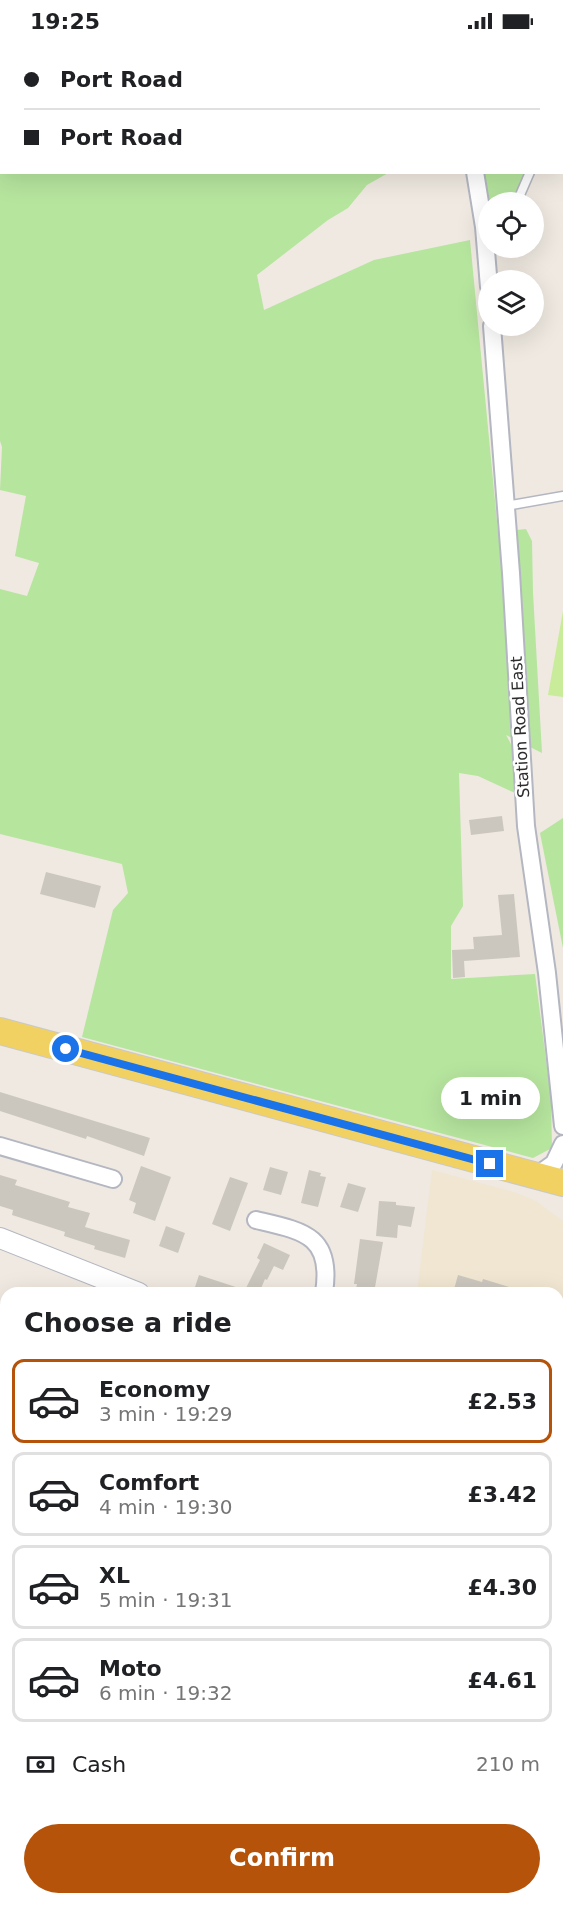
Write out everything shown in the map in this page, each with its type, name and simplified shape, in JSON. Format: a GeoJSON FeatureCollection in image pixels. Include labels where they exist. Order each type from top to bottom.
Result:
{"type":"FeatureCollection","features":[{"type":"Feature","properties":{"kind":"main road"},"geometry":{"type":"LineString","coordinates":[[0,1031],[563,1184]]}},
{"type":"Feature","properties":{"kind":"street"},"geometry":{"type":"LineString","coordinates":[[475,174],[478,192]]}},
{"type":"Feature","properties":{"kind":"street","name":"Station Road East"},"geometry":{"type":"LineString","coordinates":[[493,336],[526,826],[547,973],[563,1126]]}},
{"type":"Feature","properties":{"kind":"street"},"geometry":{"type":"LineString","coordinates":[[536,1176],[554,1163],[563,1144]]}},
{"type":"Feature","properties":{"kind":"street"},"geometry":{"type":"LineString","coordinates":[[0,1146],[112,1179]]}},
{"type":"Feature","properties":{"kind":"street"},"geometry":{"type":"LineString","coordinates":[[256,1220],[286,1227],[309,1236],[319,1246],[324,1257],[325,1287]]}},
{"type":"Feature","properties":{"kind":"street"},"geometry":{"type":"LineString","coordinates":[[0,1238],[124,1287]]}},
{"type":"Feature","properties":{"kind":"lane"},"geometry":{"type":"LineString","coordinates":[[521,192],[529,174]]}},
{"type":"Feature","properties":{"kind":"lane"},"geometry":{"type":"LineString","coordinates":[[506,506],[563,496]]}},
{"type":"Feature","properties":{"kind":"shaded area"},"geometry":{"type":"Polygon","coordinates":[[[432,1170],[517,1193],[536,1201],[563,1221],[563,1287],[418,1287],[432,1170]]]}},
{"type":"Feature","properties":{"kind":"green space"},"geometry":{"type":"Polygon","coordinates":[[[0,174],[386,174],[367,185],[348,208],[328,220],[257,275],[264,310],[374,260],[470,240],[498,532],[526,529],[532,541],[542,753],[506,735],[517,755],[517,794],[478,776],[459,773],[463,906],[451,926],[451,979],[535,974],[551,1098],[552,1148],[533,1158],[82,1037],[113,910],[128,893],[122,864],[0,834],[0,589],[27,596],[39,563],[15,556],[26,496],[0,490],[2,447],[0,441],[0,174]]]}},
{"type":"Feature","properties":{"kind":"green space"},"geometry":{"type":"Polygon","coordinates":[[[480,174],[526,174],[517,192],[484,192],[480,174]]]}},
{"type":"Feature","properties":{"kind":"green space"},"geometry":{"type":"Polygon","coordinates":[[[563,611],[563,697],[548,695],[563,611]]]}},
{"type":"Feature","properties":{"kind":"green space"},"geometry":{"type":"Polygon","coordinates":[[[563,818],[563,948],[540,833],[563,818]]]}},
{"type":"Feature","properties":{"kind":"building"},"geometry":{"type":"Polygon","coordinates":[[[502,816],[504,831],[471,835],[469,820],[502,816]]]}},
{"type":"Feature","properties":{"kind":"building"},"geometry":{"type":"Polygon","coordinates":[[[46,872],[101,886],[95,908],[40,894],[46,872]]]}},
{"type":"Feature","properties":{"kind":"building"},"geometry":{"type":"Polygon","coordinates":[[[514,894],[520,957],[464,961],[465,977],[453,978],[452,950],[474,949],[473,937],[502,935],[498,895],[514,894]]]}},
{"type":"Feature","properties":{"kind":"building"},"geometry":{"type":"Polygon","coordinates":[[[0,1092],[150,1138],[144,1156],[87,1136],[86,1139],[0,1111],[0,1092]]]}},
{"type":"Feature","properties":{"kind":"building"},"geometry":{"type":"Polygon","coordinates":[[[141,1166],[171,1177],[155,1221],[133,1213],[136,1203],[129,1200],[141,1166]]]}},
{"type":"Feature","properties":{"kind":"building"},"geometry":{"type":"Polygon","coordinates":[[[270,1167],[288,1172],[281,1195],[263,1190],[270,1167]]]}},
{"type":"Feature","properties":{"kind":"building"},"geometry":{"type":"Polygon","coordinates":[[[309,1170],[326,1177],[318,1207],[301,1203],[309,1170]]]}},
{"type":"Feature","properties":{"kind":"building"},"geometry":{"type":"Polygon","coordinates":[[[0,1175],[17,1180],[15,1185],[70,1202],[68,1207],[90,1213],[85,1227],[130,1240],[125,1258],[94,1249],[95,1246],[64,1236],[65,1232],[12,1215],[13,1210],[0,1206],[0,1175]]]}},
{"type":"Feature","properties":{"kind":"building"},"geometry":{"type":"Polygon","coordinates":[[[230,1177],[248,1183],[230,1231],[212,1224],[230,1177]]]}},
{"type":"Feature","properties":{"kind":"building"},"geometry":{"type":"Polygon","coordinates":[[[348,1183],[366,1188],[358,1212],[340,1207],[348,1183]]]}},
{"type":"Feature","properties":{"kind":"building"},"geometry":{"type":"Polygon","coordinates":[[[379,1201],[396,1202],[396,1205],[415,1207],[411,1227],[398,1225],[397,1238],[376,1236],[379,1201]]]}},
{"type":"Feature","properties":{"kind":"building"},"geometry":{"type":"Polygon","coordinates":[[[166,1226],[185,1233],[178,1253],[159,1246],[166,1226]]]}},
{"type":"Feature","properties":{"kind":"building"},"geometry":{"type":"Polygon","coordinates":[[[360,1239],[383,1242],[375,1287],[356,1287],[357,1284],[354,1284],[360,1239]]]}},
{"type":"Feature","properties":{"kind":"building"},"geometry":{"type":"Polygon","coordinates":[[[264,1243],[290,1255],[283,1270],[274,1266],[262,1287],[246,1287],[260,1260],[257,1258],[264,1243]]]}},
{"type":"Feature","properties":{"kind":"building"},"geometry":{"type":"Polygon","coordinates":[[[199,1275],[236,1287],[195,1287],[199,1275]]]}},
{"type":"Feature","properties":{"kind":"building"},"geometry":{"type":"Polygon","coordinates":[[[458,1275],[482,1282],[483,1279],[509,1287],[455,1287],[458,1275]]]}},
{"type":"Feature","properties":{"kind":"route"},"geometry":{"type":"LineString","coordinates":[[66,1049],[490,1164]]}}]}
